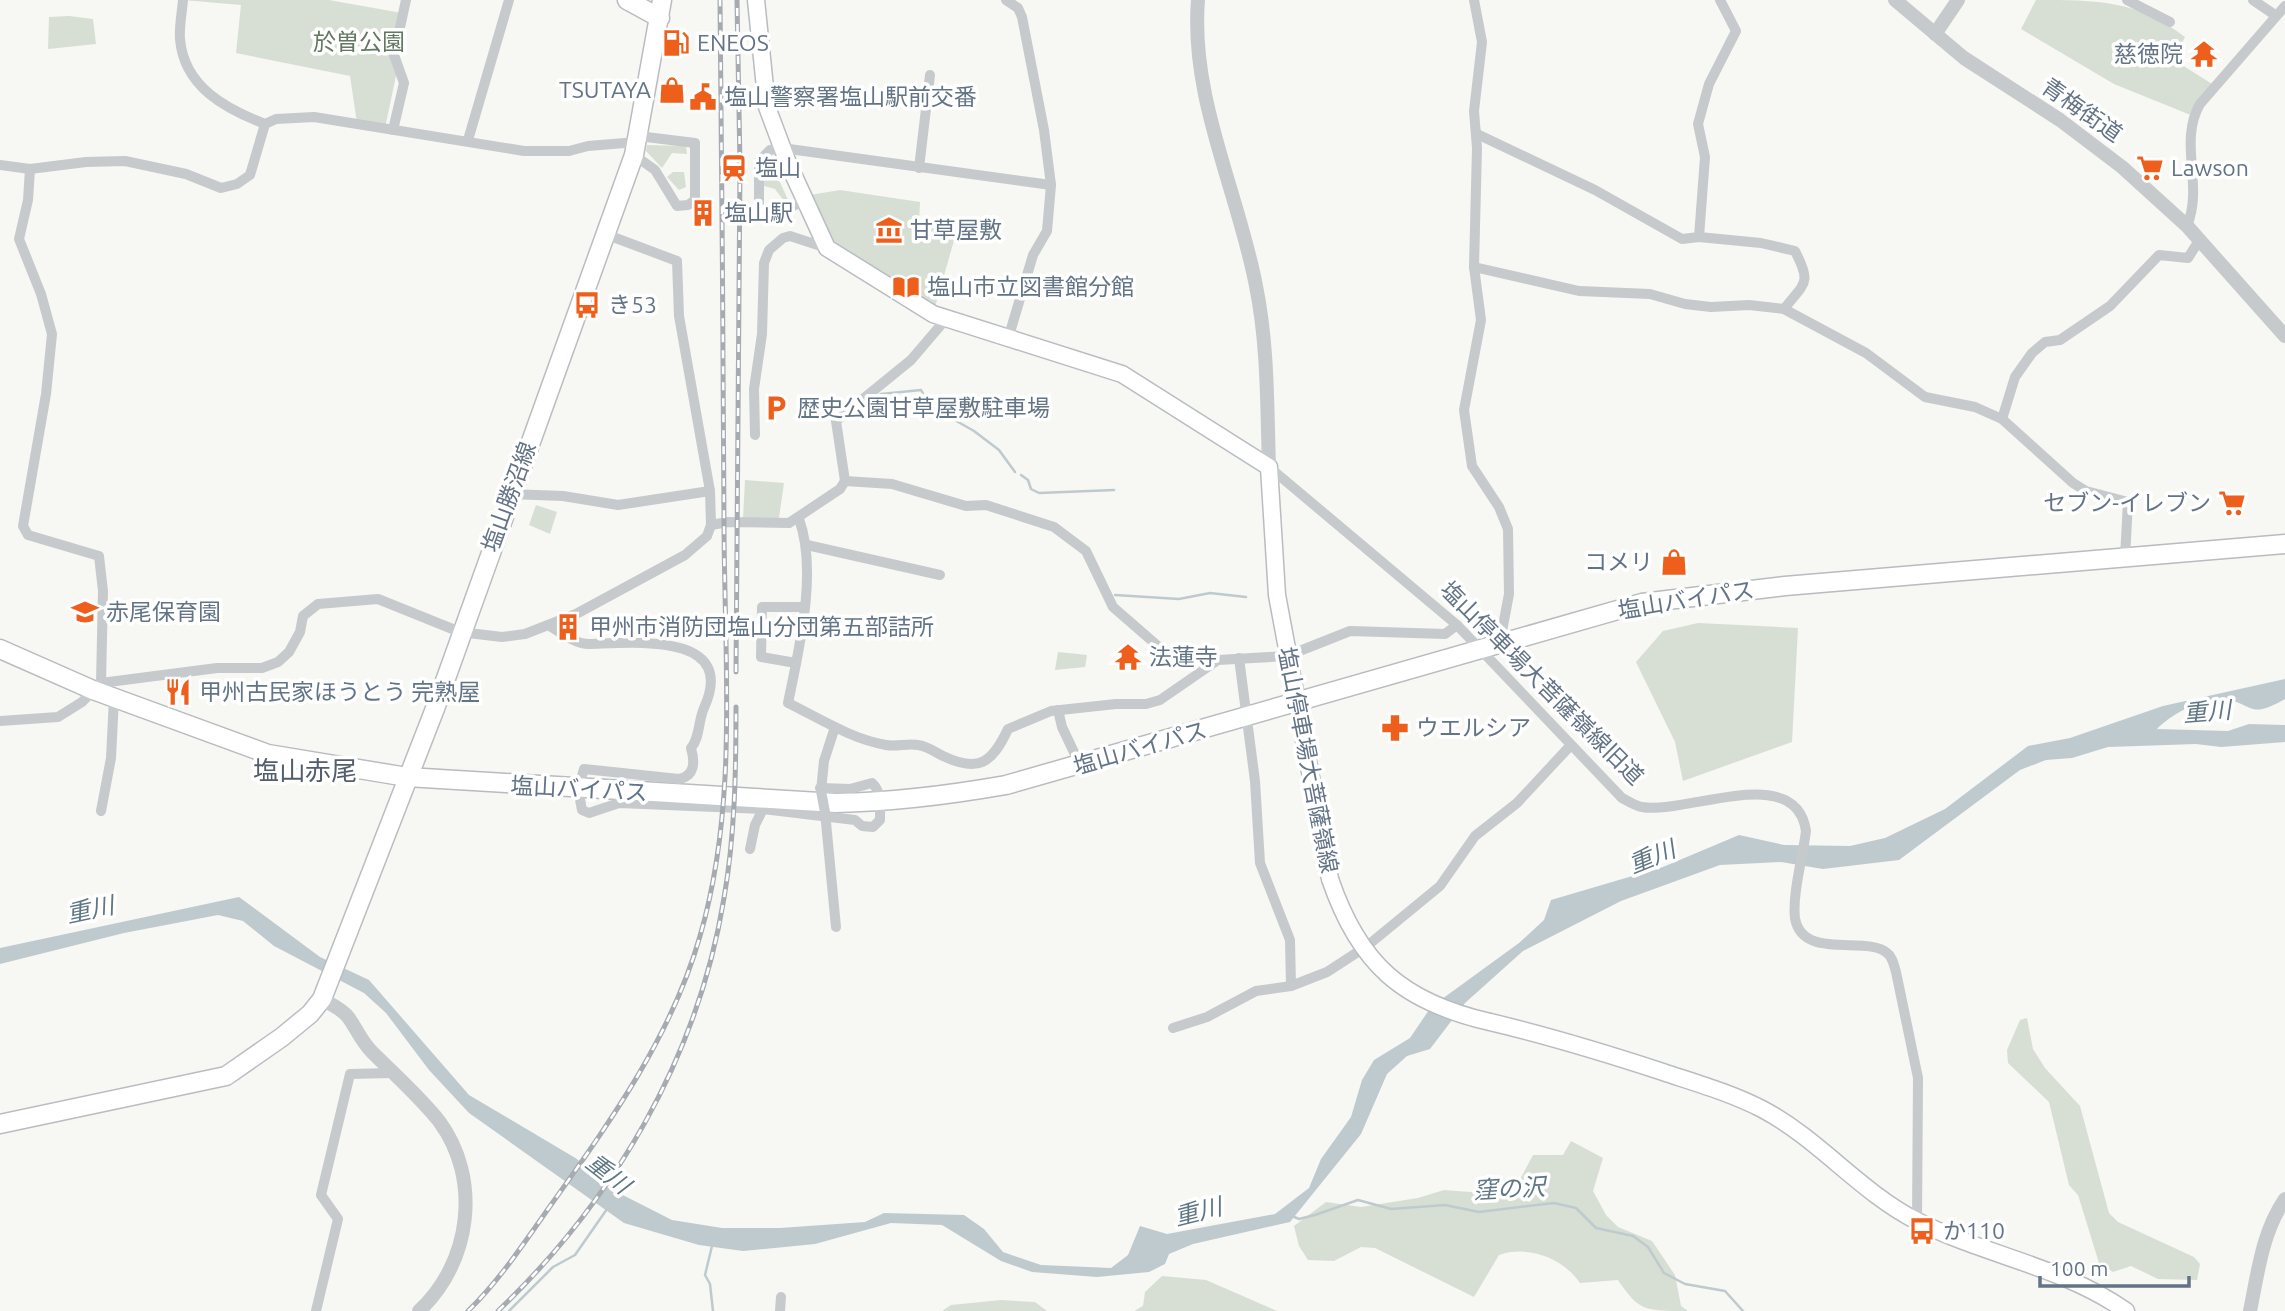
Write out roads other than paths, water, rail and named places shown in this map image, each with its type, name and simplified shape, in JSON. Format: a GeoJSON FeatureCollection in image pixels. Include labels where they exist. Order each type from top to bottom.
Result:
{"type":"FeatureCollection","features":[{"type":"Feature","properties":{"kind":"main road"},"geometry":{"type":"LineString","coordinates":[[628,0],[661,9]]}},
{"type":"Feature","properties":{"kind":"main road"},"geometry":{"type":"LineString","coordinates":[[756,0],[767,107],[782,148],[827,248],[946,319],[1122,374],[1269,467]]}},
{"type":"Feature","properties":{"kind":"main road","name":"塩山勝沼線"},"geometry":{"type":"LineString","coordinates":[[325,992],[407,777],[637,144],[661,9]]}},
{"type":"Feature","properties":{"kind":"main road","name":"塩山停車場大菩薩嶺線"},"geometry":{"type":"LineString","coordinates":[[1269,467],[1277,594],[1330,878],[1352,934],[1381,970],[1427,1003],[1457,1015],[1608,1052],[1762,1109],[1793,1129],[1889,1204],[1917,1221],[2037,1267],[2110,1300],[2126,1311]]}},
{"type":"Feature","properties":{"kind":"main road","name":"塩山バイパス"},"geometry":{"type":"LineString","coordinates":[[0,649],[97,687],[114,698],[268,754],[407,777],[836,803],[880,802],[938,797],[1006,785],[1642,603],[1709,593],[2285,544]]}},
{"type":"Feature","properties":{"kind":"main road"},"geometry":{"type":"LineString","coordinates":[[0,1124],[226,1076],[310,1014],[325,992]]}},
{"type":"Feature","properties":{"kind":"street"},"geometry":{"type":"LineString","coordinates":[[183,0],[180,39],[193,73],[210,97],[265,124]]}},
{"type":"Feature","properties":{"kind":"street"},"geometry":{"type":"LineString","coordinates":[[393,130],[404,83],[394,55],[406,0]]}},
{"type":"Feature","properties":{"kind":"street"},"geometry":{"type":"LineString","coordinates":[[468,140],[509,0]]}},
{"type":"Feature","properties":{"kind":"street"},"geometry":{"type":"LineString","coordinates":[[1006,0],[1018,8],[1022,17],[1044,130],[1051,186],[1047,231],[1033,254],[1008,339]]}},
{"type":"Feature","properties":{"kind":"street"},"geometry":{"type":"LineString","coordinates":[[1198,0],[1200,71],[1244,231],[1260,308],[1266,369],[1269,467]]}},
{"type":"Feature","properties":{"kind":"street"},"geometry":{"type":"LineString","coordinates":[[1474,0],[1482,42],[1474,111],[1477,134],[1474,267],[1481,320],[1464,410],[1472,466],[1499,507],[1508,529],[1509,594],[1500,642]]}},
{"type":"Feature","properties":{"kind":"street"},"geometry":{"type":"LineString","coordinates":[[1699,237],[1697,228],[1705,157],[1698,124],[1709,84],[1736,31],[1720,0]]}},
{"type":"Feature","properties":{"kind":"street","name":"青梅街道"},"geometry":{"type":"LineString","coordinates":[[1895,0],[1997,81],[2089,140],[2187,226],[2285,336]]}},
{"type":"Feature","properties":{"kind":"street"},"geometry":{"type":"LineString","coordinates":[[1935,34],[1958,0]]}},
{"type":"Feature","properties":{"kind":"street"},"geometry":{"type":"LineString","coordinates":[[2127,0],[2170,22]]}},
{"type":"Feature","properties":{"kind":"street"},"geometry":{"type":"LineString","coordinates":[[2253,0],[2275,15]]}},
{"type":"Feature","properties":{"kind":"street"},"geometry":{"type":"LineString","coordinates":[[2187,226],[2194,203],[2189,131],[2193,116],[2285,6]]}},
{"type":"Feature","properties":{"kind":"street"},"geometry":{"type":"LineString","coordinates":[[919,168],[930,75]]}},
{"type":"Feature","properties":{"kind":"street"},"geometry":{"type":"LineString","coordinates":[[0,165],[30,169],[86,162],[125,162],[186,174],[221,188],[237,184],[250,175],[265,124],[276,119],[314,117],[545,152],[637,144],[695,143],[695,200],[688,205],[677,206],[637,144]]}},
{"type":"Feature","properties":{"kind":"street"},"geometry":{"type":"LineString","coordinates":[[1477,134],[1595,190],[1682,239],[1699,237],[1761,243],[1795,251],[1806,273],[1805,282],[1784,309]]}},
{"type":"Feature","properties":{"kind":"street"},"geometry":{"type":"LineString","coordinates":[[805,201],[776,213],[759,210],[759,161],[769,150],[782,148],[1051,186]]}},
{"type":"Feature","properties":{"kind":"street"},"geometry":{"type":"LineString","coordinates":[[30,169],[28,200],[19,239],[41,294],[52,334],[46,394],[23,526],[28,535],[99,556],[103,591],[97,687]]}},
{"type":"Feature","properties":{"kind":"street"},"geometry":{"type":"LineString","coordinates":[[0,721],[58,717],[82,702],[97,687],[167,673],[270,665],[289,652],[300,632],[303,616],[318,604],[378,599],[460,632],[502,637],[550,626],[685,555],[707,536],[711,525],[710,491],[679,316],[677,261],[605,234]]}},
{"type":"Feature","properties":{"kind":"street"},"geometry":{"type":"LineString","coordinates":[[755,435],[754,389],[761,334],[764,264],[769,250],[783,238],[790,236],[827,248]]}},
{"type":"Feature","properties":{"kind":"street"},"geometry":{"type":"LineString","coordinates":[[2002,419],[2015,377],[2032,353],[2045,342],[2060,340],[2110,306],[2160,255],[2188,258],[2200,239]]}},
{"type":"Feature","properties":{"kind":"street"},"geometry":{"type":"LineString","coordinates":[[1474,267],[1579,291],[1650,294],[1685,304],[1711,307],[1749,305],[1784,309],[1866,353],[1925,397],[1975,407],[2002,419],[2073,483],[2101,497],[2128,502],[2126,557]]}},
{"type":"Feature","properties":{"kind":"street"},"geometry":{"type":"LineString","coordinates":[[711,525],[728,522],[780,523],[799,519],[840,489],[845,481],[836,421],[911,360],[946,319]]}},
{"type":"Feature","properties":{"kind":"street","name":"塩山停車場大菩薩嶺線旧道"},"geometry":{"type":"LineString","coordinates":[[1269,467],[1457,625],[1622,798],[1642,807],[1768,794],[1784,798],[1801,811],[1806,831],[1795,914],[1799,928],[1819,942],[1882,950],[1892,960],[1903,997],[1918,1078],[1917,1221]]}},
{"type":"Feature","properties":{"kind":"street"},"geometry":{"type":"LineString","coordinates":[[845,481],[892,484],[966,506],[986,505],[1054,527],[1086,551],[1113,607],[1160,647],[1175,656],[1218,660],[1287,656],[1350,631],[1445,634],[1457,625]]}},
{"type":"Feature","properties":{"kind":"street"},"geometry":{"type":"LineString","coordinates":[[509,494],[563,496],[618,505],[710,491]]}},
{"type":"Feature","properties":{"kind":"street"},"geometry":{"type":"LineString","coordinates":[[799,519],[807,545],[809,577],[788,703],[835,727],[888,746],[919,745],[969,765],[996,755],[1008,729],[1058,710],[1146,704],[1160,700],[1218,660]]}},
{"type":"Feature","properties":{"kind":"street"},"geometry":{"type":"LineString","coordinates":[[807,545],[940,575]]}},
{"type":"Feature","properties":{"kind":"street"},"geometry":{"type":"LineString","coordinates":[[796,663],[761,657],[762,607],[803,607]]}},
{"type":"Feature","properties":{"kind":"street"},"geometry":{"type":"LineString","coordinates":[[550,626],[588,644],[647,642],[677,646],[699,657],[711,678],[696,743],[691,748],[694,767],[690,774],[679,779],[608,774],[589,768],[582,772],[579,789],[580,807],[585,812],[619,803],[764,808],[825,814],[873,827],[880,820],[877,788],[872,783],[850,789],[820,790]]}},
{"type":"Feature","properties":{"kind":"street"},"geometry":{"type":"LineString","coordinates":[[1239,658],[1260,863],[1271,898],[1290,940],[1291,986]]}},
{"type":"Feature","properties":{"kind":"street"},"geometry":{"type":"LineString","coordinates":[[101,811],[111,758],[114,698]]}},
{"type":"Feature","properties":{"kind":"street"},"geometry":{"type":"LineString","coordinates":[[1058,710],[1062,727],[1080,765]]}},
{"type":"Feature","properties":{"kind":"street"},"geometry":{"type":"LineString","coordinates":[[835,727],[820,790],[825,814],[836,926]]}},
{"type":"Feature","properties":{"kind":"street"},"geometry":{"type":"LineString","coordinates":[[1173,1028],[1207,1017],[1256,991],[1291,986],[1327,972],[1367,946],[1440,886],[1475,836],[1517,803],[1570,746]]}},
{"type":"Feature","properties":{"kind":"street"},"geometry":{"type":"LineString","coordinates":[[750,849],[755,825],[764,808]]}},
{"type":"Feature","properties":{"kind":"street"},"geometry":{"type":"LineString","coordinates":[[325,992],[348,1017],[361,1042],[444,1129],[455,1151],[467,1209],[457,1255],[440,1287],[419,1311]]}},
{"type":"Feature","properties":{"kind":"street"},"geometry":{"type":"LineString","coordinates":[[316,1311],[338,1219],[321,1195],[350,1074],[392,1073]]}},
{"type":"Feature","properties":{"kind":"street"},"geometry":{"type":"LineString","coordinates":[[2250,1311],[2262,1249],[2269,1228],[2285,1199]]}},
{"type":"Feature","properties":{"kind":"street"},"geometry":{"type":"LineString","coordinates":[[780,1311],[781,1297]]}},
{"type":"Feature","properties":{"kind":"waterway"},"geometry":{"type":"LineString","coordinates":[[868,403],[881,394],[921,390],[930,406],[974,431],[999,450],[1015,472]]}},
{"type":"Feature","properties":{"kind":"waterway"},"geometry":{"type":"LineString","coordinates":[[1021,475],[1028,480],[1031,489],[1039,493],[1114,490]]}},
{"type":"Feature","properties":{"kind":"waterway"},"geometry":{"type":"LineString","coordinates":[[1115,595],[1179,599],[1210,593],[1246,597]]}},
{"type":"Feature","properties":{"kind":"waterway","name":"窪の沢"},"geometry":{"type":"LineString","coordinates":[[1292,1216],[1299,1219],[1358,1200],[1391,1209],[1445,1205],[1479,1212],[1554,1203],[1576,1208],[1596,1228],[1633,1236],[1648,1247],[1664,1273],[1685,1284],[1725,1291],[1743,1311]]}},
{"type":"Feature","properties":{"kind":"waterway"},"geometry":{"type":"LineString","coordinates":[[509,1311],[553,1267],[575,1255],[607,1209]]}},
{"type":"Feature","properties":{"kind":"waterway"},"geometry":{"type":"LineString","coordinates":[[712,1246],[705,1275],[710,1284],[713,1311]]}},
{"type":"Feature","properties":{"kind":"railway"},"geometry":{"type":"LineString","coordinates":[[468,1311],[523,1245],[597,1139],[657,1042],[688,972],[712,885],[720,834],[727,730],[720,0]]}},
{"type":"Feature","properties":{"kind":"railway"},"geometry":{"type":"LineString","coordinates":[[736,672],[740,166],[737,0]]}},
{"type":"Feature","properties":{"kind":"railway"},"geometry":{"type":"LineString","coordinates":[[498,1311],[540,1268],[579,1222],[614,1174],[645,1123],[672,1070],[712,957],[724,898],[731,851],[736,707]]}},
{"type":"Feature","properties":{"kind":"place","name":"ENEOS"},"geometry":{"type":"Point","coordinates":[676,43]}},
{"type":"Feature","properties":{"kind":"place","name":"慈徳院"},"geometry":{"type":"Point","coordinates":[2204,54]}},
{"type":"Feature","properties":{"kind":"place","name":"TSUTAYA"},"geometry":{"type":"Point","coordinates":[672,90]}},
{"type":"Feature","properties":{"kind":"place","name":"塩山警察署塩山駅前交番"},"geometry":{"type":"Point","coordinates":[703,97]}},
{"type":"Feature","properties":{"kind":"place","name":"塩山"},"geometry":{"type":"Point","coordinates":[734,168]}},
{"type":"Feature","properties":{"kind":"place","name":"Lawson"},"geometry":{"type":"Point","coordinates":[2150,168]}},
{"type":"Feature","properties":{"kind":"place","name":"塩山駅"},"geometry":{"type":"Point","coordinates":[703,213]}},
{"type":"Feature","properties":{"kind":"place","name":"甘草屋敷"},"geometry":{"type":"Point","coordinates":[889,230]}},
{"type":"Feature","properties":{"kind":"place","name":"塩山市立図書館分館"},"geometry":{"type":"Point","coordinates":[906,287]}},
{"type":"Feature","properties":{"kind":"place","name":"き53"},"geometry":{"type":"Point","coordinates":[587,305]}},
{"type":"Feature","properties":{"kind":"place","name":"歴史公園甘草屋敷駐車場"},"geometry":{"type":"Point","coordinates":[776,408]}},
{"type":"Feature","properties":{"kind":"place","name":"セブン-イレブン"},"geometry":{"type":"Point","coordinates":[2232,503]}},
{"type":"Feature","properties":{"kind":"place","name":"コメリ"},"geometry":{"type":"Point","coordinates":[1674,562]}},
{"type":"Feature","properties":{"kind":"place","name":"赤尾保育園"},"geometry":{"type":"Point","coordinates":[85,612]}},
{"type":"Feature","properties":{"kind":"place","name":"甲州市消防団塩山分団第五部詰所"},"geometry":{"type":"Point","coordinates":[568,627]}},
{"type":"Feature","properties":{"kind":"place","name":"法蓮寺"},"geometry":{"type":"Point","coordinates":[1128,657]}},
{"type":"Feature","properties":{"kind":"place","name":"甲州古民家ほうとう 完熟屋"},"geometry":{"type":"Point","coordinates":[178,692]}},
{"type":"Feature","properties":{"kind":"place","name":"ウエルシア"},"geometry":{"type":"Point","coordinates":[1395,728]}},
{"type":"Feature","properties":{"kind":"place","name":"か110"},"geometry":{"type":"Point","coordinates":[1922,1231]}},
{"type":"Feature","properties":{"kind":"district","name":"塩山赤尾"},"geometry":{"type":"Point","coordinates":[305,771]}},
{"type":"Feature","properties":{"kind":"park label","name":"於曽公園"},"geometry":{"type":"Point","coordinates":[359,42]}},
{"type":"Feature","properties":{"kind":"water label","name":"重川"},"geometry":{"type":"Point","coordinates":[2207,712]}},
{"type":"Feature","properties":{"kind":"water label","name":"重川"},"geometry":{"type":"Point","coordinates":[1652,857]}},
{"type":"Feature","properties":{"kind":"water label","name":"重川"},"geometry":{"type":"Point","coordinates":[90,910]}},
{"type":"Feature","properties":{"kind":"water label","name":"重川"},"geometry":{"type":"Point","coordinates":[608,1174]}},
{"type":"Feature","properties":{"kind":"water label","name":"重川"},"geometry":{"type":"Point","coordinates":[1198,1212]}}]}
